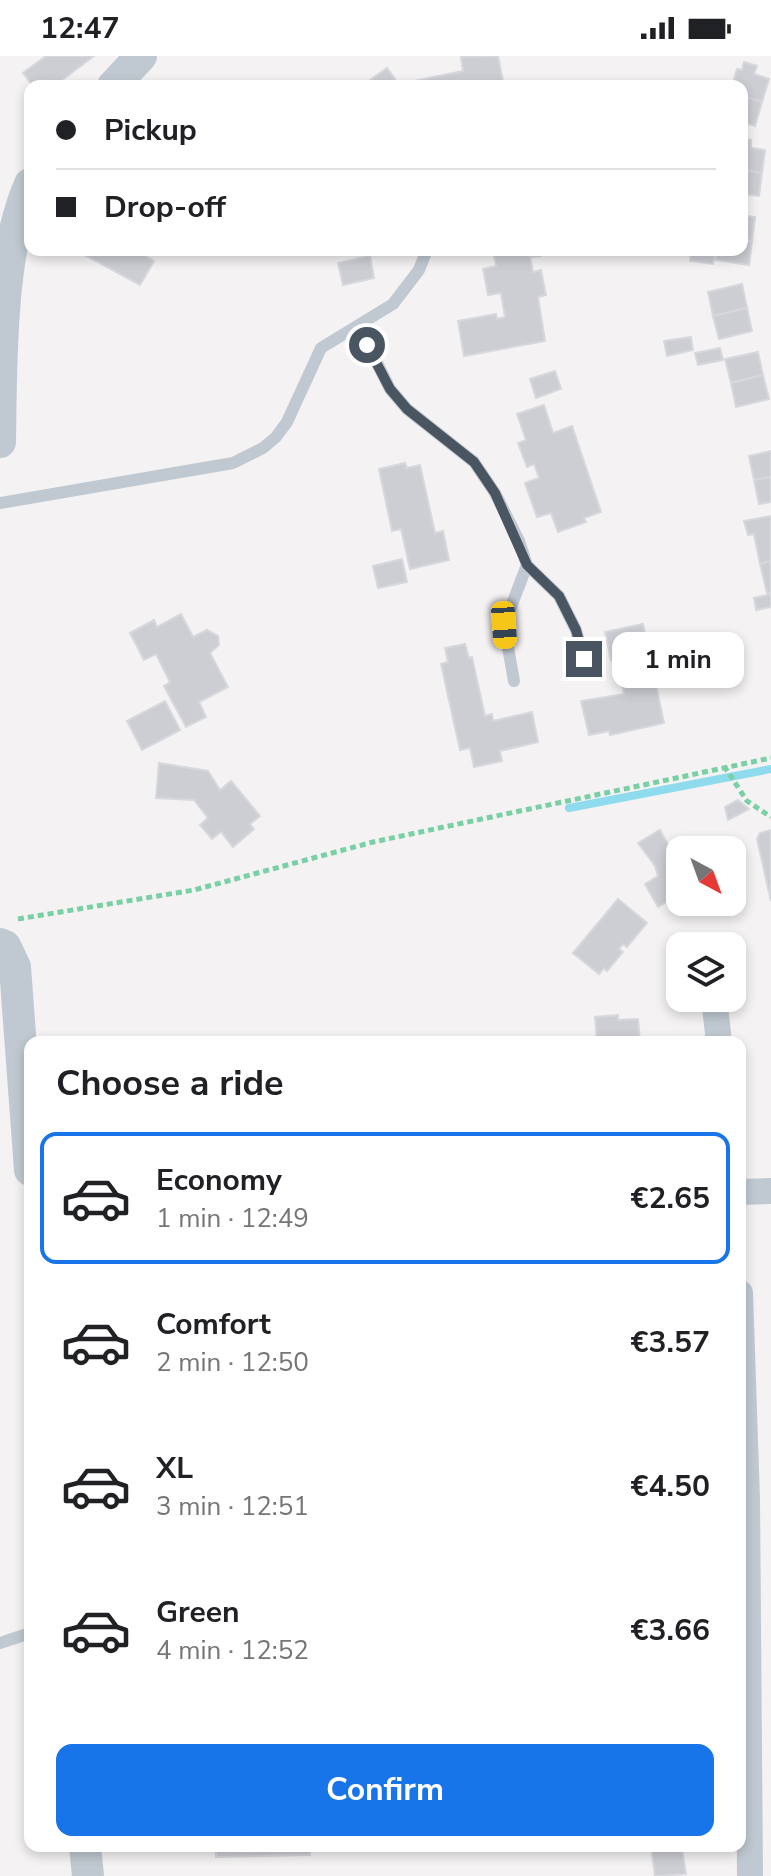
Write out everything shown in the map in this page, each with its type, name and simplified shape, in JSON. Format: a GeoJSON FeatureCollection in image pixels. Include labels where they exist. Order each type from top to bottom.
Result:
{"type":"FeatureCollection","features":[{"type":"Feature","properties":{"kind":"street"},"geometry":{"type":"LineString","coordinates":[[119,80],[141,56]]}},
{"type":"Feature","properties":{"kind":"street"},"geometry":{"type":"LineString","coordinates":[[0,442],[5,220],[24,193]]}},
{"type":"Feature","properties":{"kind":"street"},"geometry":{"type":"LineString","coordinates":[[8,932],[5,946],[15,967],[24,1089]]}},
{"type":"Feature","properties":{"kind":"street"},"geometry":{"type":"LineString","coordinates":[[716,1012],[718,1036]]}},
{"type":"Feature","properties":{"kind":"street"},"geometry":{"type":"LineString","coordinates":[[746,1192],[771,1191]]}},
{"type":"Feature","properties":{"kind":"street"},"geometry":{"type":"LineString","coordinates":[[746,1470],[750,1876]]}},
{"type":"Feature","properties":{"kind":"street"},"geometry":{"type":"LineString","coordinates":[[86,1852],[88,1876]]}},
{"type":"Feature","properties":{"kind":"lane"},"geometry":{"type":"LineString","coordinates":[[0,503],[233,463],[249,457],[263,448],[287,422],[321,348],[344,331],[359,327],[393,304],[419,270],[425,256]]}},
{"type":"Feature","properties":{"kind":"lane"},"geometry":{"type":"LineString","coordinates":[[359,327],[375,363],[407,409],[474,462],[495,493],[527,565],[559,596],[576,630],[584,659]]}},
{"type":"Feature","properties":{"kind":"lane"},"geometry":{"type":"LineString","coordinates":[[514,681],[504,625],[527,565]]}},
{"type":"Feature","properties":{"kind":"lane"},"geometry":{"type":"LineString","coordinates":[[0,1643],[24,1635]]}},
{"type":"Feature","properties":{"kind":"path"},"geometry":{"type":"LineString","coordinates":[[8,932],[194,890],[373,842],[771,758]]}},
{"type":"Feature","properties":{"kind":"path"},"geometry":{"type":"LineString","coordinates":[[724,766],[747,801],[771,817]]}},
{"type":"Feature","properties":{"kind":"building"},"geometry":{"type":"Polygon","coordinates":[[[46,56],[94,56],[62,80],[28,80],[23,73],[46,56]]]}},
{"type":"Feature","properties":{"kind":"building"},"geometry":{"type":"Polygon","coordinates":[[[498,56],[503,80],[419,80],[463,71],[461,57],[498,56]]]}},
{"type":"Feature","properties":{"kind":"building"},"geometry":{"type":"Polygon","coordinates":[[[744,62],[757,66],[754,74],[769,79],[762,102],[748,98],[748,80],[734,80],[737,69],[742,70],[744,62]]]}},
{"type":"Feature","properties":{"kind":"building"},"geometry":{"type":"Polygon","coordinates":[[[387,68],[396,80],[370,80],[387,68]]]}},
{"type":"Feature","properties":{"kind":"building"},"geometry":{"type":"Polygon","coordinates":[[[748,98],[762,102],[755,126],[748,124],[748,98]]]}},
{"type":"Feature","properties":{"kind":"building"},"geometry":{"type":"Polygon","coordinates":[[[748,140],[751,140],[751,148],[765,150],[762,173],[748,171],[748,140]]]}},
{"type":"Feature","properties":{"kind":"building"},"geometry":{"type":"Polygon","coordinates":[[[748,171],[762,173],[759,196],[748,195],[748,171]]]}},
{"type":"Feature","properties":{"kind":"building"},"geometry":{"type":"Polygon","coordinates":[[[748,216],[755,217],[752,241],[748,241],[748,216]]]}},
{"type":"Feature","properties":{"kind":"building"},"geometry":{"type":"Polygon","coordinates":[[[748,241],[752,241],[749,265],[716,260],[716,256],[748,256],[748,241]]]}},
{"type":"Feature","properties":{"kind":"building"},"geometry":{"type":"Polygon","coordinates":[[[87,256],[145,256],[154,261],[140,285],[87,256]]]}},
{"type":"Feature","properties":{"kind":"building"},"geometry":{"type":"Polygon","coordinates":[[[370,256],[374,278],[343,285],[338,263],[370,256]]]}},
{"type":"Feature","properties":{"kind":"building"},"geometry":{"type":"Polygon","coordinates":[[[494,256],[540,256],[530,257],[533,272],[541,270],[546,295],[538,297],[545,341],[464,356],[458,321],[496,314],[497,319],[505,317],[501,293],[488,295],[483,269],[496,266],[494,256]]]}},
{"type":"Feature","properties":{"kind":"building"},"geometry":{"type":"Polygon","coordinates":[[[690,256],[714,256],[713,264],[690,261],[690,256]]]}},
{"type":"Feature","properties":{"kind":"building"},"geometry":{"type":"Polygon","coordinates":[[[742,284],[747,308],[713,316],[708,292],[742,284]]]}},
{"type":"Feature","properties":{"kind":"building"},"geometry":{"type":"Polygon","coordinates":[[[747,308],[752,331],[719,339],[713,316],[747,308]]]}},
{"type":"Feature","properties":{"kind":"building"},"geometry":{"type":"Polygon","coordinates":[[[691,337],[693,350],[667,356],[664,341],[691,337]]]}},
{"type":"Feature","properties":{"kind":"building"},"geometry":{"type":"Polygon","coordinates":[[[720,348],[723,360],[698,365],[695,353],[720,348]]]}},
{"type":"Feature","properties":{"kind":"building"},"geometry":{"type":"Polygon","coordinates":[[[758,352],[763,375],[731,383],[725,359],[758,352]]]}},
{"type":"Feature","properties":{"kind":"building"},"geometry":{"type":"Polygon","coordinates":[[[555,371],[561,389],[536,398],[530,379],[555,371]]]}},
{"type":"Feature","properties":{"kind":"building"},"geometry":{"type":"Polygon","coordinates":[[[763,375],[769,399],[736,407],[731,383],[763,375]]]}},
{"type":"Feature","properties":{"kind":"building"},"geometry":{"type":"Polygon","coordinates":[[[544,405],[553,433],[572,426],[601,512],[584,518],[586,522],[558,532],[551,513],[537,517],[525,483],[539,478],[534,464],[527,467],[518,443],[526,440],[517,414],[544,405]]]}},
{"type":"Feature","properties":{"kind":"building"},"geometry":{"type":"Polygon","coordinates":[[[771,451],[771,477],[754,480],[749,456],[771,451]]]}},
{"type":"Feature","properties":{"kind":"building"},"geometry":{"type":"Polygon","coordinates":[[[405,463],[407,468],[420,465],[435,533],[443,531],[449,560],[410,569],[401,529],[392,531],[379,469],[405,463]]]}},
{"type":"Feature","properties":{"kind":"building"},"geometry":{"type":"Polygon","coordinates":[[[771,477],[771,502],[759,504],[754,480],[771,477]]]}},
{"type":"Feature","properties":{"kind":"building"},"geometry":{"type":"Polygon","coordinates":[[[771,516],[771,561],[760,564],[754,534],[748,535],[744,521],[771,516]]]}},
{"type":"Feature","properties":{"kind":"building"},"geometry":{"type":"Polygon","coordinates":[[[402,559],[407,582],[378,588],[373,566],[402,559]]]}},
{"type":"Feature","properties":{"kind":"building"},"geometry":{"type":"Polygon","coordinates":[[[771,561],[771,592],[767,593],[760,564],[771,561]]]}},
{"type":"Feature","properties":{"kind":"building"},"geometry":{"type":"Polygon","coordinates":[[[771,594],[771,607],[756,610],[754,598],[771,594]]]}},
{"type":"Feature","properties":{"kind":"building"},"geometry":{"type":"Polygon","coordinates":[[[181,614],[193,637],[207,630],[218,636],[219,645],[210,653],[228,687],[199,702],[206,717],[186,727],[164,686],[170,682],[156,654],[144,660],[130,633],[154,620],[157,627],[181,614]]]}},
{"type":"Feature","properties":{"kind":"building"},"geometry":{"type":"Polygon","coordinates":[[[643,624],[664,723],[610,735],[609,731],[589,735],[581,701],[624,694],[616,659],[611,660],[605,632],[643,624]]]}},
{"type":"Feature","properties":{"kind":"building"},"geometry":{"type":"Polygon","coordinates":[[[465,644],[469,658],[472,657],[485,716],[492,714],[493,721],[532,712],[538,742],[500,751],[502,761],[474,767],[470,748],[460,750],[441,664],[448,662],[445,648],[465,644]]]}},
{"type":"Feature","properties":{"kind":"building"},"geometry":{"type":"Polygon","coordinates":[[[165,701],[180,730],[142,750],[127,721],[165,701]]]}},
{"type":"Feature","properties":{"kind":"building"},"geometry":{"type":"Polygon","coordinates":[[[159,763],[208,771],[220,790],[231,781],[260,816],[250,824],[254,829],[233,847],[221,832],[212,839],[200,825],[208,818],[194,800],[156,798],[159,763]]]}},
{"type":"Feature","properties":{"kind":"building"},"geometry":{"type":"Polygon","coordinates":[[[738,800],[749,809],[728,820],[725,807],[738,800]]]}},
{"type":"Feature","properties":{"kind":"building"},"geometry":{"type":"Polygon","coordinates":[[[660,830],[666,841],[666,902],[658,907],[645,884],[658,876],[655,866],[638,843],[660,830]]]}},
{"type":"Feature","properties":{"kind":"building"},"geometry":{"type":"Polygon","coordinates":[[[771,830],[771,901],[757,839],[760,833],[771,830]]]}},
{"type":"Feature","properties":{"kind":"building"},"geometry":{"type":"Polygon","coordinates":[[[618,899],[647,923],[627,947],[623,944],[619,949],[623,952],[607,971],[604,968],[599,974],[573,953],[618,899]]]}},
{"type":"Feature","properties":{"kind":"building"},"geometry":{"type":"Polygon","coordinates":[[[618,1015],[618,1020],[638,1019],[639,1036],[597,1036],[595,1017],[618,1015]]]}},
{"type":"Feature","properties":{"kind":"building"},"geometry":{"type":"Polygon","coordinates":[[[216,1852],[310,1852],[310,1855],[216,1857],[216,1852]]]}},
{"type":"Feature","properties":{"kind":"building"},"geometry":{"type":"Polygon","coordinates":[[[652,1852],[682,1852],[686,1874],[655,1876],[652,1852]]]}},
{"type":"Feature","properties":{"kind":"waterway"},"geometry":{"type":"LineString","coordinates":[[569,808],[771,769]]}},
{"type":"Feature","properties":{"kind":"route"},"geometry":{"type":"LineString","coordinates":[[367,345],[390,389],[407,409],[474,462],[495,493],[519,541],[527,565],[559,596],[576,630],[584,659]]}}]}
